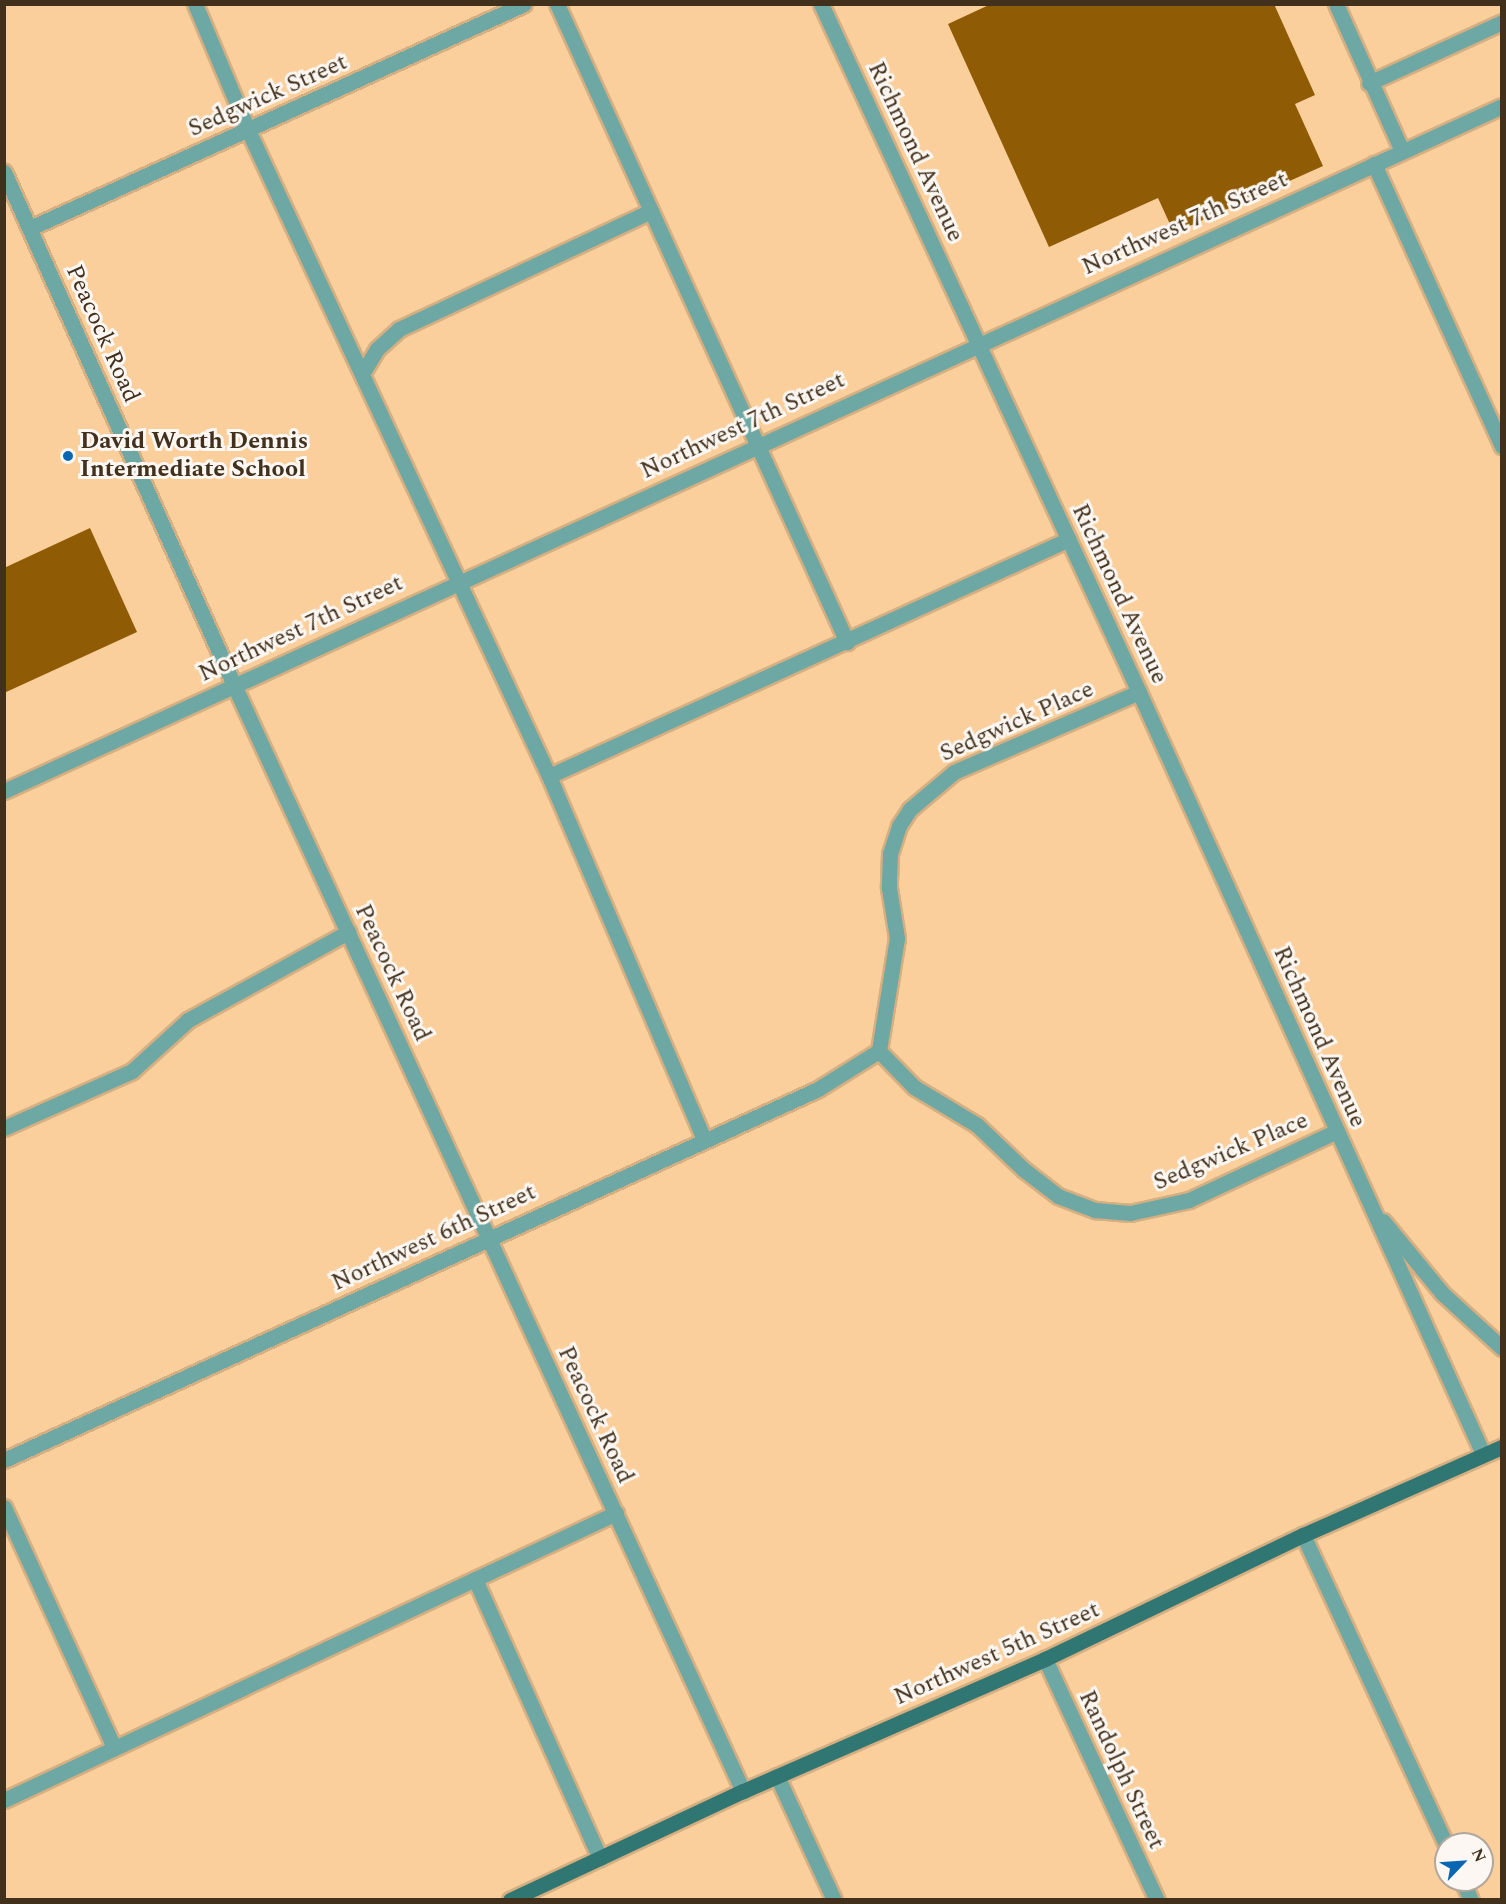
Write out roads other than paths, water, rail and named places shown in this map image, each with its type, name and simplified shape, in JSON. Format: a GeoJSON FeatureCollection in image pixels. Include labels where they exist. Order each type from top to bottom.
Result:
{"type":"FeatureCollection","features":[{"type":"Feature","properties":{"kind":"main road","name":"Northwest 5th Street"},"geometry":{"type":"LineString","coordinates":[[510,1899],[743,1791],[1045,1659],[1303,1535],[1483,1454],[1502,1448]]}},
{"type":"Feature","properties":{"kind":"street"},"geometry":{"type":"LineString","coordinates":[[195,4],[248,130],[549,776],[704,1140]]}},
{"type":"Feature","properties":{"kind":"street","name":"Sedgwick Street"},"geometry":{"type":"LineString","coordinates":[[30,228],[524,4]]}},
{"type":"Feature","properties":{"kind":"street"},"geometry":{"type":"LineString","coordinates":[[557,4],[847,642]]}},
{"type":"Feature","properties":{"kind":"street","name":"Richmond Avenue"},"geometry":{"type":"LineString","coordinates":[[821,4],[1069,538],[1483,1454]]}},
{"type":"Feature","properties":{"kind":"street"},"geometry":{"type":"LineString","coordinates":[[1336,4],[1369,83],[1402,152]]}},
{"type":"Feature","properties":{"kind":"street"},"geometry":{"type":"LineString","coordinates":[[1369,83],[1502,22]]}},
{"type":"Feature","properties":{"kind":"street","name":"Northwest 7th Street"},"geometry":{"type":"LineString","coordinates":[[4,791],[979,342],[1502,106]]}},
{"type":"Feature","properties":{"kind":"street"},"geometry":{"type":"LineString","coordinates":[[1374,164],[1502,446]]}},
{"type":"Feature","properties":{"kind":"street","name":"Peacock Road"},"geometry":{"type":"LineString","coordinates":[[4,172],[234,685],[743,1791]]}},
{"type":"Feature","properties":{"kind":"street"},"geometry":{"type":"LineString","coordinates":[[362,374],[377,349],[399,329],[651,212]]}},
{"type":"Feature","properties":{"kind":"street"},"geometry":{"type":"LineString","coordinates":[[549,776],[847,642],[1069,538]]}},
{"type":"Feature","properties":{"kind":"street","name":"Sedgwick Place"},"geometry":{"type":"LineString","coordinates":[[1139,692],[954,772],[910,809],[899,826],[890,853],[889,888],[897,938],[879,1051],[914,1088],[976,1125],[1023,1169],[1058,1196],[1095,1210],[1130,1214],[1189,1200],[1337,1131]]}},
{"type":"Feature","properties":{"kind":"street"},"geometry":{"type":"LineString","coordinates":[[4,1128],[132,1071],[188,1020],[348,932]]}},
{"type":"Feature","properties":{"kind":"street","name":"Northwest 6th Street"},"geometry":{"type":"LineString","coordinates":[[4,1461],[489,1236],[818,1089],[879,1051]]}},
{"type":"Feature","properties":{"kind":"street","name":"Richmond Avenue"},"geometry":{"type":"LineString","coordinates":[[1370,1204],[1443,1294],[1502,1348]]}},
{"type":"Feature","properties":{"kind":"street"},"geometry":{"type":"LineString","coordinates":[[4,1507],[114,1747]]}},
{"type":"Feature","properties":{"kind":"street"},"geometry":{"type":"LineString","coordinates":[[4,1800],[616,1513]]}},
{"type":"Feature","properties":{"kind":"street"},"geometry":{"type":"LineString","coordinates":[[1303,1535],[1440,1832]]}},
{"type":"Feature","properties":{"kind":"street"},"geometry":{"type":"LineString","coordinates":[[475,1579],[600,1858]]}},
{"type":"Feature","properties":{"kind":"street","name":"Randolph Street"},"geometry":{"type":"LineString","coordinates":[[1045,1659],[1157,1899]]}},
{"type":"Feature","properties":{"kind":"street"},"geometry":{"type":"LineString","coordinates":[[777,1776],[834,1899]]}},
{"type":"Feature","properties":{"kind":"place","name":"David Worth Dennis Intermediate School"},"geometry":{"type":"Point","coordinates":[68,456]}}]}
